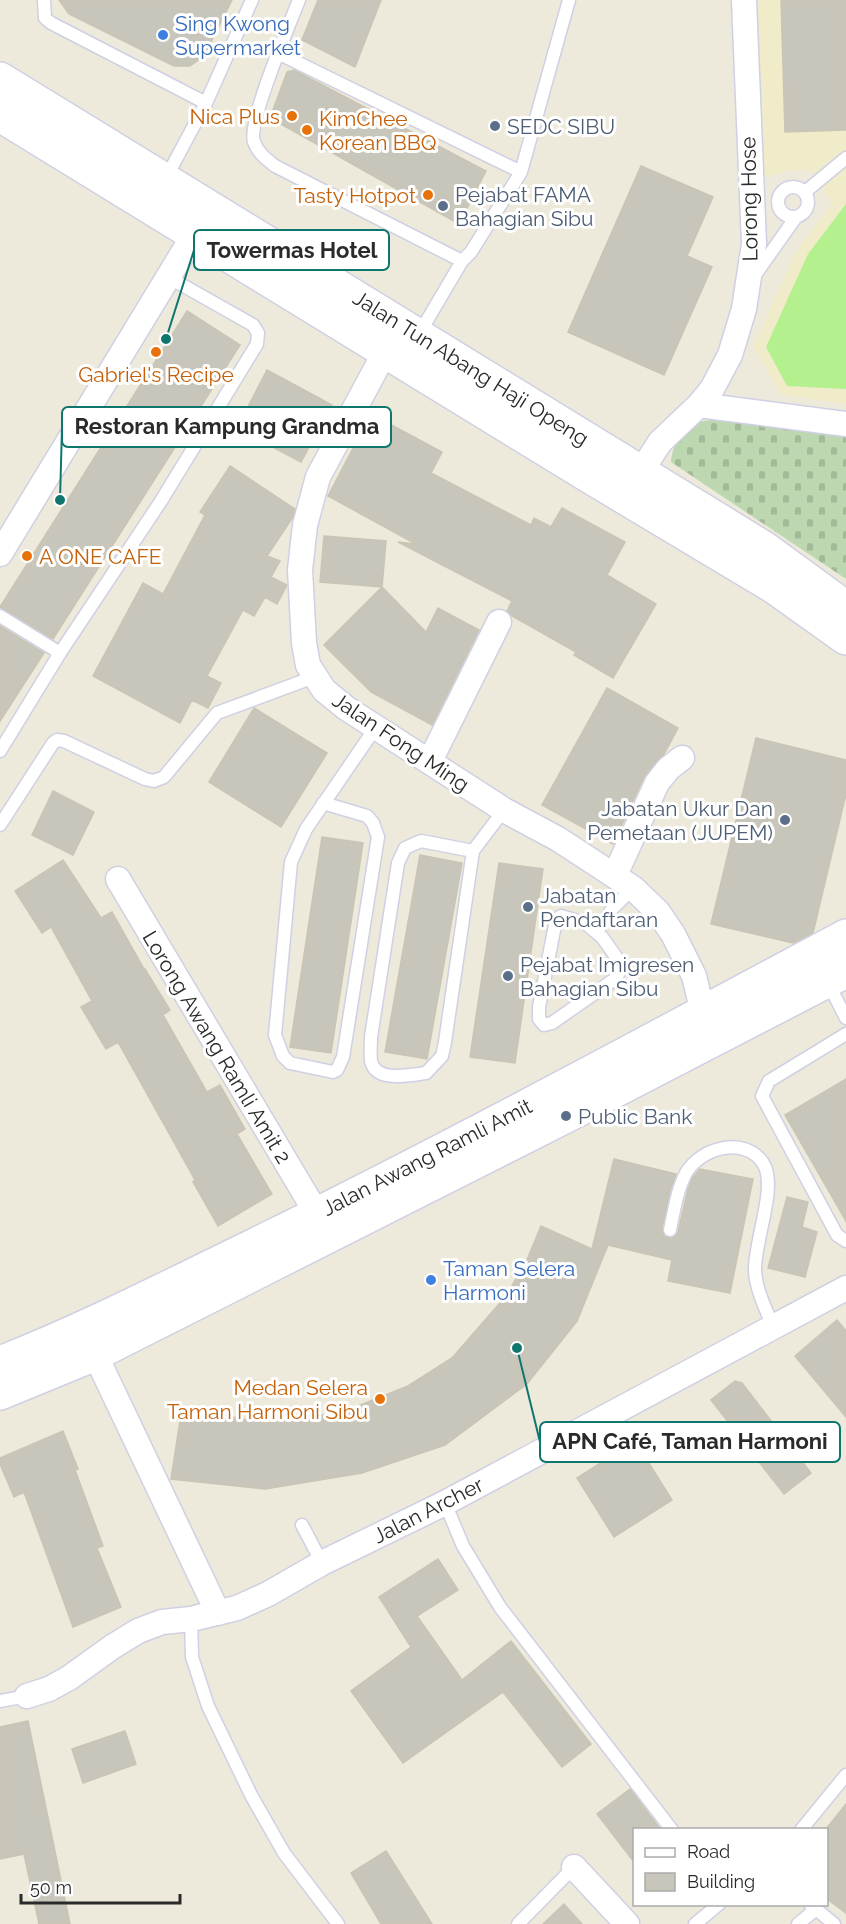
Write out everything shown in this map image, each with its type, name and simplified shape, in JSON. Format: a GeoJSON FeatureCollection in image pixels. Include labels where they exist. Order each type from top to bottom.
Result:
{"type":"FeatureCollection","features":[{"type":"Feature","properties":{"kind":"main road","name":"Jalan Tun Abang Haji Openg"},"geometry":{"type":"LineString","coordinates":[[0,79],[419,334],[764,548],[846,608]]}},
{"type":"Feature","properties":{"kind":"main road","name":"Jalan Tun Abang Haji Openg"},"geometry":{"type":"LineString","coordinates":[[0,115],[776,588],[846,638]]}},
{"type":"Feature","properties":{"kind":"main road","name":"Jalan Awang Ramli Amit"},"geometry":{"type":"LineString","coordinates":[[0,1364],[64,1338],[317,1214],[846,936]]}},
{"type":"Feature","properties":{"kind":"main road","name":"Jalan Awang Ramli Amit"},"geometry":{"type":"LineString","coordinates":[[0,1393],[95,1354],[555,1122],[837,976]]}},
{"type":"Feature","properties":{"kind":"street","name":"Lorong Hose"},"geometry":{"type":"LineString","coordinates":[[640,472],[660,441],[699,405],[712,389],[730,355],[744,309],[754,243],[744,0]]}},
{"type":"Feature","properties":{"kind":"street"},"geometry":{"type":"LineString","coordinates":[[0,554],[195,233]]}},
{"type":"Feature","properties":{"kind":"street","name":"Jalan Fong Ming"},"geometry":{"type":"LineString","coordinates":[[386,350],[318,477],[305,525],[300,570],[304,644],[308,665],[324,690],[338,702],[504,810],[558,839],[624,881],[658,912],[673,934],[694,976],[702,1012]]}},
{"type":"Feature","properties":{"kind":"street"},"geometry":{"type":"LineString","coordinates":[[699,405],[846,424]]}},
{"type":"Feature","properties":{"kind":"street"},"geometry":{"type":"LineString","coordinates":[[430,761],[499,622]]}},
{"type":"Feature","properties":{"kind":"street"},"geometry":{"type":"LineString","coordinates":[[624,881],[657,783],[668,769],[682,758]]}},
{"type":"Feature","properties":{"kind":"street","name":"Lorong Awang Ramli Amit 2"},"geometry":{"type":"LineString","coordinates":[[118,879],[317,1214]]}},
{"type":"Feature","properties":{"kind":"street","name":"Jalan Archer"},"geometry":{"type":"LineString","coordinates":[[27,1696],[49,1689],[69,1678],[112,1647],[138,1632],[162,1622],[191,1619],[237,1608],[268,1594],[322,1563],[445,1503],[846,1288]]}},
{"type":"Feature","properties":{"kind":"street"},"geometry":{"type":"LineString","coordinates":[[95,1354],[218,1613]]}},
{"type":"Feature","properties":{"kind":"street"},"geometry":{"type":"LineString","coordinates":[[574,1867],[627,1924]]}},
{"type":"Feature","properties":{"kind":"lane"},"geometry":{"type":"LineString","coordinates":[[44,0],[45,18],[51,23],[206,103]]}},
{"type":"Feature","properties":{"kind":"lane"},"geometry":{"type":"LineString","coordinates":[[164,180],[206,103],[252,0]]}},
{"type":"Feature","properties":{"kind":"lane"},"geometry":{"type":"LineString","coordinates":[[298,0],[256,119],[253,140],[262,157],[275,166],[462,261]]}},
{"type":"Feature","properties":{"kind":"lane"},"geometry":{"type":"LineString","coordinates":[[419,334],[462,261],[471,252],[521,172],[569,0]]}},
{"type":"Feature","properties":{"kind":"lane"},"geometry":{"type":"LineString","coordinates":[[278,53],[521,172]]}},
{"type":"Feature","properties":{"kind":"lane"},"geometry":{"type":"LineString","coordinates":[[805,192],[846,158]]}},
{"type":"Feature","properties":{"kind":"lane"},"geometry":{"type":"LineString","coordinates":[[748,284],[796,218],[808,207],[805,192],[789,187],[781,193],[777,203],[781,213],[796,218]]}},
{"type":"Feature","properties":{"kind":"lane"},"geometry":{"type":"LineString","coordinates":[[751,193],[778,198]]}},
{"type":"Feature","properties":{"kind":"lane"},"geometry":{"type":"LineString","coordinates":[[0,751],[60,653],[160,501],[257,344],[258,333],[253,325],[168,277]]}},
{"type":"Feature","properties":{"kind":"lane"},"geometry":{"type":"LineString","coordinates":[[0,616],[60,653]]}},
{"type":"Feature","properties":{"kind":"lane"},"geometry":{"type":"LineString","coordinates":[[0,825],[57,740],[64,741],[145,779],[154,781],[164,777],[217,712],[315,677]]}},
{"type":"Feature","properties":{"kind":"lane"},"geometry":{"type":"LineString","coordinates":[[323,803],[367,816],[373,823],[378,837],[343,1057],[337,1070],[333,1072],[290,1063],[283,1056],[275,1035],[291,862],[306,829],[323,803],[376,727]]}},
{"type":"Feature","properties":{"kind":"lane"},"geometry":{"type":"LineString","coordinates":[[473,851],[421,841],[405,848],[398,862],[371,1037],[371,1061],[379,1074],[386,1076],[426,1073],[442,1056],[457,969],[473,851],[504,810]]}},
{"type":"Feature","properties":{"kind":"lane"},"geometry":{"type":"LineString","coordinates":[[597,932],[612,909],[624,881]]}},
{"type":"Feature","properties":{"kind":"lane"},"geometry":{"type":"LineString","coordinates":[[561,916],[572,918],[585,923],[597,932],[620,961],[620,971],[615,979],[548,1025],[541,1023],[539,1007],[555,920],[561,916]]}},
{"type":"Feature","properties":{"kind":"lane"},"geometry":{"type":"LineString","coordinates":[[837,976],[846,1018]]}},
{"type":"Feature","properties":{"kind":"lane"},"geometry":{"type":"LineString","coordinates":[[846,1034],[769,1081],[762,1096],[837,1235],[846,1241]]}},
{"type":"Feature","properties":{"kind":"lane"},"geometry":{"type":"LineString","coordinates":[[669,1230],[687,1171],[712,1151],[729,1146],[744,1148],[763,1163],[768,1174],[770,1188],[756,1250],[755,1273],[760,1295],[773,1327]]}},
{"type":"Feature","properties":{"kind":"lane"},"geometry":{"type":"LineString","coordinates":[[445,1503],[463,1546],[500,1607],[670,1828]]}},
{"type":"Feature","properties":{"kind":"lane"},"geometry":{"type":"LineString","coordinates":[[302,1525],[322,1563]]}},
{"type":"Feature","properties":{"kind":"lane"},"geometry":{"type":"LineString","coordinates":[[191,1619],[192,1657],[208,1706],[251,1795],[284,1853],[338,1924]]}},
{"type":"Feature","properties":{"kind":"lane","name":"Jalan Archer"},"geometry":{"type":"LineString","coordinates":[[0,1701],[27,1696]]}},
{"type":"Feature","properties":{"kind":"lane"},"geometry":{"type":"LineString","coordinates":[[803,1828],[846,1775]]}},
{"type":"Feature","properties":{"kind":"lane"},"geometry":{"type":"LineString","coordinates":[[518,1924],[574,1867]]}},
{"type":"Feature","properties":{"kind":"lane"},"geometry":{"type":"LineString","coordinates":[[695,1924],[718,1906]]}},
{"type":"Feature","properties":{"kind":"lane"},"geometry":{"type":"LineString","coordinates":[[798,1924],[812,1907],[834,1924]]}},
{"type":"Feature","properties":{"kind":"shaded area"},"geometry":{"type":"Polygon","coordinates":[[[756,0],[846,0],[846,404],[781,395],[753,346],[796,252],[832,204],[812,171],[791,170],[763,178],[756,0]]]}},
{"type":"Feature","properties":{"kind":"green space"},"geometry":{"type":"Polygon","coordinates":[[[846,204],[846,389],[787,386],[766,347],[808,254],[846,204]]]}},
{"type":"Feature","properties":{"kind":"green space"},"geometry":{"type":"Polygon","coordinates":[[[711,420],[772,423],[846,431],[846,579],[671,462],[675,444],[682,433],[697,422],[711,420]]]}},
{"type":"Feature","properties":{"kind":"building","name":"Sing Kwong Supermarket"},"geometry":{"type":"Polygon","coordinates":[[[59,0],[232,0],[204,56],[190,66],[174,66],[69,14],[59,0]]]}},
{"type":"Feature","properties":{"kind":"building"},"geometry":{"type":"Polygon","coordinates":[[[318,0],[381,0],[355,67],[302,40],[318,0]]]}},
{"type":"Feature","properties":{"kind":"building"},"geometry":{"type":"Polygon","coordinates":[[[781,0],[846,0],[846,130],[785,132],[781,0]]]}},
{"type":"Feature","properties":{"kind":"building"},"geometry":{"type":"Polygon","coordinates":[[[294,70],[486,171],[459,224],[270,118],[287,72],[294,70]]]}},
{"type":"Feature","properties":{"kind":"building"},"geometry":{"type":"Polygon","coordinates":[[[641,166],[713,197],[687,256],[712,267],[664,375],[568,332],[641,166]]]}},
{"type":"Feature","properties":{"kind":"building"},"geometry":{"type":"Polygon","coordinates":[[[187,311],[240,345],[53,639],[0,607],[187,311]]]}},
{"type":"Feature","properties":{"kind":"building"},"geometry":{"type":"Polygon","coordinates":[[[267,370],[332,405],[301,462],[237,428],[267,370]]]}},
{"type":"Feature","properties":{"kind":"building"},"geometry":{"type":"Polygon","coordinates":[[[371,414],[442,452],[431,473],[531,525],[534,518],[551,527],[562,508],[625,542],[607,575],[656,604],[613,678],[574,655],[576,652],[512,616],[507,611],[512,601],[398,542],[416,544],[328,496],[371,414]]]}},
{"type":"Feature","properties":{"kind":"building"},"geometry":{"type":"Polygon","coordinates":[[[230,466],[295,509],[293,517],[267,556],[280,561],[271,577],[287,585],[277,604],[265,597],[254,616],[243,610],[207,676],[221,683],[208,708],[192,700],[180,723],[93,676],[143,583],[163,594],[205,515],[200,512],[230,466]]]}},
{"type":"Feature","properties":{"kind":"building"},"geometry":{"type":"Polygon","coordinates":[[[324,536],[386,541],[382,587],[320,582],[324,536]]]}},
{"type":"Feature","properties":{"kind":"building"},"geometry":{"type":"Polygon","coordinates":[[[382,587],[426,632],[438,608],[479,630],[432,725],[371,692],[324,645],[382,587]]]}},
{"type":"Feature","properties":{"kind":"building"},"geometry":{"type":"Polygon","coordinates":[[[0,626],[44,653],[0,721],[0,626]]]}},
{"type":"Feature","properties":{"kind":"building"},"geometry":{"type":"Polygon","coordinates":[[[607,688],[678,728],[664,754],[644,777],[613,844],[542,805],[607,688]]]}},
{"type":"Feature","properties":{"kind":"building"},"geometry":{"type":"Polygon","coordinates":[[[254,708],[327,753],[281,827],[209,782],[254,708]]]}},
{"type":"Feature","properties":{"kind":"building"},"geometry":{"type":"Polygon","coordinates":[[[756,738],[846,760],[846,794],[813,933],[793,943],[711,924],[756,738]]]}},
{"type":"Feature","properties":{"kind":"building"},"geometry":{"type":"Polygon","coordinates":[[[53,791],[94,812],[73,855],[32,835],[53,791]]]}},
{"type":"Feature","properties":{"kind":"building"},"geometry":{"type":"Polygon","coordinates":[[[322,837],[363,843],[331,1053],[290,1047],[322,837]]]}},
{"type":"Feature","properties":{"kind":"building"},"geometry":{"type":"Polygon","coordinates":[[[420,855],[462,863],[427,1059],[385,1052],[420,855]]]}},
{"type":"Feature","properties":{"kind":"building"},"geometry":{"type":"Polygon","coordinates":[[[63,860],[101,918],[112,912],[170,1010],[163,1015],[207,1092],[220,1085],[245,1129],[237,1134],[272,1194],[218,1226],[118,1042],[106,1049],[81,1007],[92,1001],[51,927],[42,933],[15,891],[63,860]]]}},
{"type":"Feature","properties":{"kind":"building"},"geometry":{"type":"Polygon","coordinates":[[[499,863],[543,869],[515,1063],[470,1057],[499,863]]]}},
{"type":"Feature","properties":{"kind":"building"},"geometry":{"type":"Polygon","coordinates":[[[846,1079],[846,1221],[785,1115],[846,1079]]]}},
{"type":"Feature","properties":{"kind":"building"},"geometry":{"type":"Polygon","coordinates":[[[614,1159],[676,1174],[662,1228],[664,1236],[669,1238],[676,1236],[678,1232],[688,1189],[693,1177],[700,1169],[753,1179],[730,1293],[668,1281],[672,1260],[608,1245],[577,1321],[527,1384],[445,1445],[362,1473],[265,1489],[171,1479],[182,1408],[265,1423],[296,1420],[348,1410],[408,1386],[452,1358],[506,1296],[527,1260],[541,1226],[592,1249],[614,1159]]]}},
{"type":"Feature","properties":{"kind":"building"},"geometry":{"type":"Polygon","coordinates":[[[787,1197],[808,1202],[802,1227],[817,1232],[805,1277],[768,1268],[787,1197]]]}},
{"type":"Feature","properties":{"kind":"building"},"geometry":{"type":"Polygon","coordinates":[[[837,1320],[846,1331],[846,1417],[795,1356],[837,1320]]]}},
{"type":"Feature","properties":{"kind":"building"},"geometry":{"type":"Polygon","coordinates":[[[735,1381],[742,1383],[811,1473],[784,1494],[711,1400],[735,1381]]]}},
{"type":"Feature","properties":{"kind":"building"},"geometry":{"type":"Polygon","coordinates":[[[63,1431],[103,1546],[97,1548],[121,1607],[73,1627],[24,1492],[14,1497],[0,1464],[0,1458],[63,1431]]]}},
{"type":"Feature","properties":{"kind":"building"},"geometry":{"type":"Polygon","coordinates":[[[635,1441],[672,1500],[614,1537],[577,1478],[635,1441]]]}},
{"type":"Feature","properties":{"kind":"building"},"geometry":{"type":"Polygon","coordinates":[[[438,1559],[458,1590],[417,1616],[462,1680],[511,1641],[591,1744],[562,1767],[503,1692],[403,1763],[351,1691],[411,1647],[379,1597],[438,1559]]]}},
{"type":"Feature","properties":{"kind":"building"},"geometry":{"type":"Polygon","coordinates":[[[28,1721],[70,1924],[39,1924],[24,1854],[0,1859],[0,1727],[28,1721]]]}},
{"type":"Feature","properties":{"kind":"building"},"geometry":{"type":"Polygon","coordinates":[[[125,1731],[136,1764],[83,1783],[72,1749],[125,1731]]]}},
{"type":"Feature","properties":{"kind":"building"},"geometry":{"type":"Polygon","coordinates":[[[630,1789],[659,1828],[633,1828],[633,1861],[597,1814],[630,1789]]]}},
{"type":"Feature","properties":{"kind":"building"},"geometry":{"type":"Polygon","coordinates":[[[846,1804],[846,1913],[828,1900],[827,1828],[846,1804]]]}},
{"type":"Feature","properties":{"kind":"building"},"geometry":{"type":"Polygon","coordinates":[[[386,1851],[432,1924],[381,1924],[351,1873],[386,1851]]]}},
{"type":"Feature","properties":{"kind":"building"},"geometry":{"type":"Polygon","coordinates":[[[564,1904],[582,1924],[543,1924],[564,1904]]]}},
{"type":"Feature","properties":{"kind":"place","name":"Sing Kwong Supermarket"},"geometry":{"type":"Point","coordinates":[163,35]}},
{"type":"Feature","properties":{"kind":"place","name":"Nica Plus"},"geometry":{"type":"Point","coordinates":[292,116]}},
{"type":"Feature","properties":{"kind":"place","name":"SEDC SIBU"},"geometry":{"type":"Point","coordinates":[495,126]}},
{"type":"Feature","properties":{"kind":"place","name":"KimChee Korean BBQ"},"geometry":{"type":"Point","coordinates":[307,130]}},
{"type":"Feature","properties":{"kind":"place","name":"Tasty Hotpot"},"geometry":{"type":"Point","coordinates":[428,195]}},
{"type":"Feature","properties":{"kind":"place","name":"Pejabat FAMA Bahagian Sibu"},"geometry":{"type":"Point","coordinates":[443,206]}},
{"type":"Feature","properties":{"kind":"place","name":"Towermas Hotel"},"geometry":{"type":"Point","coordinates":[166,339]}},
{"type":"Feature","properties":{"kind":"place","name":"Gabriel's Recipe"},"geometry":{"type":"Point","coordinates":[156,352]}},
{"type":"Feature","properties":{"kind":"place","name":"Restoran Kampung Grandma"},"geometry":{"type":"Point","coordinates":[60,500]}},
{"type":"Feature","properties":{"kind":"place","name":"A ONE CAFE"},"geometry":{"type":"Point","coordinates":[27,556]}},
{"type":"Feature","properties":{"kind":"place","name":"Jabatan Ukur Dan Pemetaan (JUPEM)"},"geometry":{"type":"Point","coordinates":[785,820]}},
{"type":"Feature","properties":{"kind":"place","name":"Jabatan Pendaftaran"},"geometry":{"type":"Point","coordinates":[528,907]}},
{"type":"Feature","properties":{"kind":"place","name":"Pejabat Imigresen Bahagian Sibu"},"geometry":{"type":"Point","coordinates":[508,976]}},
{"type":"Feature","properties":{"kind":"place","name":"Public Bank"},"geometry":{"type":"Point","coordinates":[566,1116]}},
{"type":"Feature","properties":{"kind":"place","name":"Taman Selera Harmoni"},"geometry":{"type":"Point","coordinates":[431,1280]}},
{"type":"Feature","properties":{"kind":"place","name":"APN Café, Taman Harmoni"},"geometry":{"type":"Point","coordinates":[517,1348]}},
{"type":"Feature","properties":{"kind":"place","name":"Medan Selera Taman Harmoni Sibu"},"geometry":{"type":"Point","coordinates":[380,1399]}}]}
